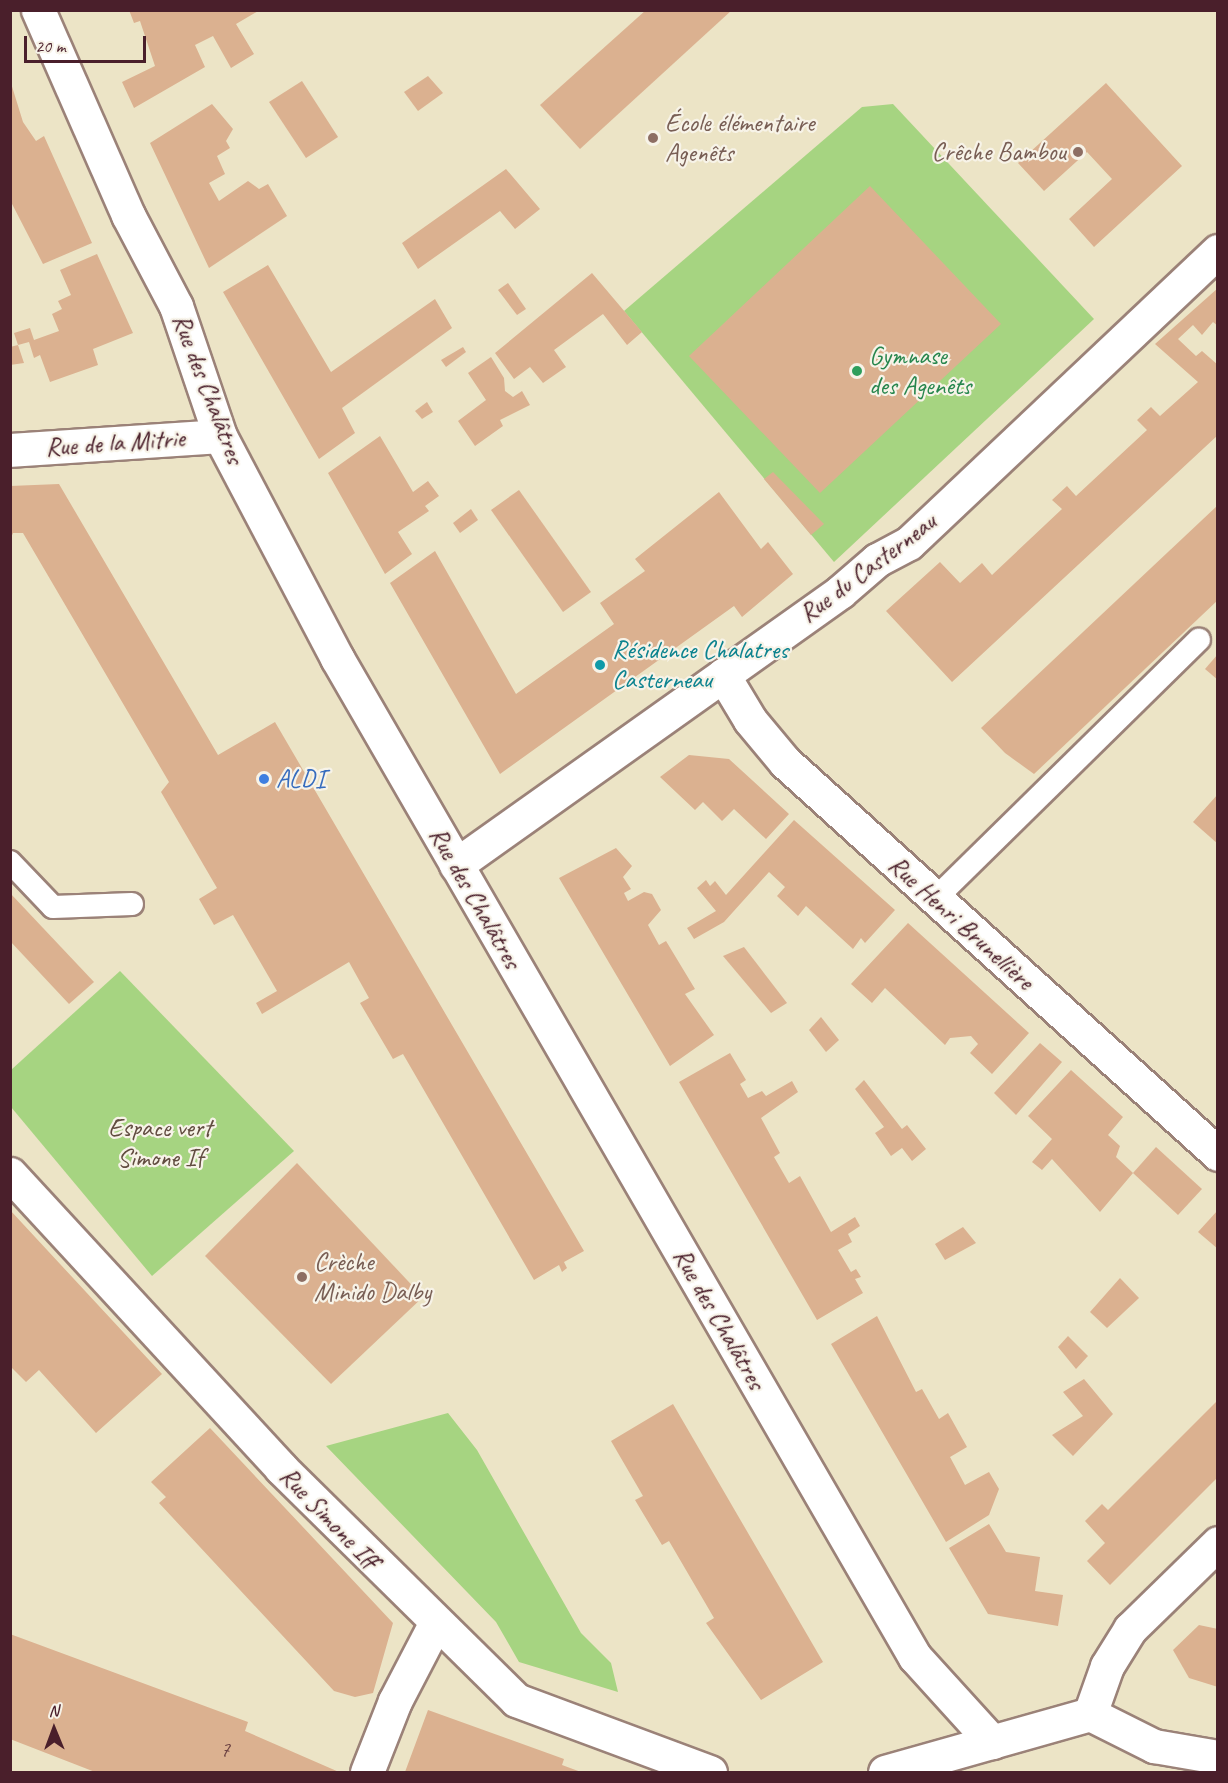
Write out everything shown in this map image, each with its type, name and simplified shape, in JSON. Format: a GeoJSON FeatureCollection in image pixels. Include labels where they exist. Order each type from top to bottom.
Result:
{"type":"FeatureCollection","features":[{"type":"Feature","properties":{"kind":"street","name":"Rue des Chalâtres"},"geometry":{"type":"LineString","coordinates":[[38,10],[128,214],[176,306],[220,436],[337,658],[915,1657],[992,1742]]}},
{"type":"Feature","properties":{"kind":"street","name":"Rue du Casterneau"},"geometry":{"type":"LineString","coordinates":[[456,865],[723,675],[877,560],[909,543],[1218,251]]}},
{"type":"Feature","properties":{"kind":"street","name":"Rue de la Mitrie"},"geometry":{"type":"LineString","coordinates":[[10,450],[220,436]]}},
{"type":"Feature","properties":{"kind":"street","name":"Rue Henri Brunellière"},"geometry":{"type":"LineString","coordinates":[[723,675],[750,720],[785,762],[1218,1154]]}},
{"type":"Feature","properties":{"kind":"street","name":"Rue Simone Iff"},"geometry":{"type":"LineString","coordinates":[[10,1174],[266,1452],[435,1624],[516,1700],[710,1773]]}},
{"type":"Feature","properties":{"kind":"street"},"geometry":{"type":"LineString","coordinates":[[1090,1714],[1107,1666],[1130,1629],[1218,1543]]}},
{"type":"Feature","properties":{"kind":"street"},"geometry":{"type":"LineString","coordinates":[[367,1773],[395,1701],[435,1624]]}},
{"type":"Feature","properties":{"kind":"street"},"geometry":{"type":"LineString","coordinates":[[885,1773],[1090,1714],[1154,1746],[1218,1757]]}},
{"type":"Feature","properties":{"kind":"street"},"geometry":{"type":"LineString","coordinates":[[977,1773],[992,1742]]}},
{"type":"Feature","properties":{"kind":"lane"},"geometry":{"type":"LineString","coordinates":[[935,899],[1199,640]]}},
{"type":"Feature","properties":{"kind":"lane"},"geometry":{"type":"LineString","coordinates":[[10,862],[53,907],[132,904]]}},
{"type":"Feature","properties":{"kind":"green space","name":"Gymnase des Agenêts"},"geometry":{"type":"Polygon","coordinates":[[[893,104],[1094,319],[834,562],[624,311],[862,107],[893,104]]]}},
{"type":"Feature","properties":{"kind":"green space","name":"Espace vert Simone If"},"geometry":{"type":"Polygon","coordinates":[[[120,971],[294,1151],[152,1276],[11,1107],[11,1070],[120,971]]]}},
{"type":"Feature","properties":{"kind":"green space"},"geometry":{"type":"Polygon","coordinates":[[[448,1413],[477,1450],[581,1633],[611,1663],[618,1692],[519,1662],[496,1622],[326,1446],[448,1413]]]}},
{"type":"Feature","properties":{"kind":"building"},"geometry":{"type":"Polygon","coordinates":[[[129,10],[260,10],[236,24],[254,54],[231,68],[213,36],[195,45],[205,67],[134,108],[122,82],[155,66],[140,21],[134,23],[129,10]]]}},
{"type":"Feature","properties":{"kind":"building"},"geometry":{"type":"Polygon","coordinates":[[[646,10],[732,10],[580,149],[540,105],[646,10]]]}},
{"type":"Feature","properties":{"kind":"building"},"geometry":{"type":"Polygon","coordinates":[[[428,76],[443,93],[418,111],[404,92],[428,76]]]}},
{"type":"Feature","properties":{"kind":"building"},"geometry":{"type":"Polygon","coordinates":[[[10,80],[23,122],[36,141],[44,136],[92,243],[43,264],[10,200],[10,80]]]}},
{"type":"Feature","properties":{"kind":"building"},"geometry":{"type":"Polygon","coordinates":[[[302,81],[338,137],[306,158],[269,102],[302,81]]]}},
{"type":"Feature","properties":{"kind":"building"},"geometry":{"type":"Polygon","coordinates":[[[1106,83],[1182,166],[1094,247],[1069,219],[1112,179],[1087,152],[1044,191],[1018,163],[1106,83]]]}},
{"type":"Feature","properties":{"kind":"building"},"geometry":{"type":"Polygon","coordinates":[[[212,104],[233,129],[226,141],[230,148],[217,156],[225,174],[209,183],[219,201],[248,181],[259,189],[268,184],[287,216],[209,268],[150,143],[212,104]]]}},
{"type":"Feature","properties":{"kind":"building"},"geometry":{"type":"Polygon","coordinates":[[[506,169],[540,209],[515,229],[500,211],[418,269],[402,243],[506,169]]]}},
{"type":"Feature","properties":{"kind":"building"},"geometry":{"type":"Polygon","coordinates":[[[870,186],[1001,324],[820,493],[689,356],[870,186]]]}},
{"type":"Feature","properties":{"kind":"building"},"geometry":{"type":"Polygon","coordinates":[[[97,254],[133,333],[93,349],[98,365],[50,382],[40,355],[34,358],[29,342],[18,345],[14,333],[30,328],[34,340],[59,331],[52,314],[62,309],[58,301],[71,295],[60,270],[97,254]]]}},
{"type":"Feature","properties":{"kind":"building"},"geometry":{"type":"Polygon","coordinates":[[[268,265],[331,372],[435,299],[452,328],[342,408],[355,433],[319,459],[223,292],[268,265]]]}},
{"type":"Feature","properties":{"kind":"building"},"geometry":{"type":"Polygon","coordinates":[[[592,273],[642,332],[627,345],[603,314],[554,350],[566,367],[543,383],[530,367],[514,379],[495,353],[592,273]]]}},
{"type":"Feature","properties":{"kind":"building"},"geometry":{"type":"Polygon","coordinates":[[[508,283],[526,309],[517,315],[498,290],[508,283]]]}},
{"type":"Feature","properties":{"kind":"building"},"geometry":{"type":"Polygon","coordinates":[[[1218,288],[1218,326],[1213,322],[1202,335],[1193,325],[1178,339],[1196,356],[1202,351],[1218,365],[1218,435],[952,682],[886,611],[940,562],[960,583],[982,563],[992,575],[1062,509],[1052,500],[1067,486],[1076,496],[1147,430],[1137,420],[1151,407],[1160,416],[1198,382],[1155,344],[1218,288]]]}},
{"type":"Feature","properties":{"kind":"building"},"geometry":{"type":"Polygon","coordinates":[[[18,345],[24,363],[10,365],[10,347],[18,345]]]}},
{"type":"Feature","properties":{"kind":"building"},"geometry":{"type":"Polygon","coordinates":[[[463,347],[466,352],[446,367],[441,360],[463,347]]]}},
{"type":"Feature","properties":{"kind":"building"},"geometry":{"type":"Polygon","coordinates":[[[491,357],[504,378],[505,391],[513,397],[522,391],[530,405],[500,420],[503,426],[475,446],[458,421],[486,400],[468,373],[491,357]]]}},
{"type":"Feature","properties":{"kind":"building"},"geometry":{"type":"Polygon","coordinates":[[[427,402],[433,412],[422,419],[415,411],[427,402]]]}},
{"type":"Feature","properties":{"kind":"building"},"geometry":{"type":"Polygon","coordinates":[[[380,436],[413,492],[428,481],[439,496],[425,506],[429,511],[398,532],[412,554],[385,574],[328,473],[380,436]]]}},
{"type":"Feature","properties":{"kind":"building"},"geometry":{"type":"Polygon","coordinates":[[[773,472],[824,524],[811,535],[764,479],[773,472]]]}},
{"type":"Feature","properties":{"kind":"building"},"geometry":{"type":"Polygon","coordinates":[[[59,484],[218,755],[275,722],[584,1251],[564,1262],[567,1268],[562,1272],[559,1265],[534,1280],[403,1054],[393,1059],[360,1003],[369,998],[349,962],[262,1014],[256,1003],[277,991],[233,915],[214,925],[199,899],[217,888],[161,792],[169,782],[23,533],[13,533],[10,540],[10,486],[59,484]]]}},
{"type":"Feature","properties":{"kind":"building"},"geometry":{"type":"Polygon","coordinates":[[[519,490],[591,592],[563,612],[491,510],[519,490]]]}},
{"type":"Feature","properties":{"kind":"building"},"geometry":{"type":"Polygon","coordinates":[[[719,492],[761,549],[768,542],[793,574],[742,617],[734,606],[500,774],[390,583],[435,551],[516,694],[614,624],[600,603],[645,571],[635,559],[719,492]]]}},
{"type":"Feature","properties":{"kind":"building"},"geometry":{"type":"Polygon","coordinates":[[[1218,505],[1218,600],[1034,774],[1005,753],[981,728],[1218,505]]]}},
{"type":"Feature","properties":{"kind":"building"},"geometry":{"type":"Polygon","coordinates":[[[471,509],[478,520],[460,533],[453,523],[471,509]]]}},
{"type":"Feature","properties":{"kind":"building"},"geometry":{"type":"Polygon","coordinates":[[[1218,654],[1218,680],[1205,669],[1218,654]]]}},
{"type":"Feature","properties":{"kind":"building"},"geometry":{"type":"Polygon","coordinates":[[[689,755],[729,759],[789,814],[766,839],[734,809],[722,821],[703,802],[695,810],[660,777],[689,755]]]}},
{"type":"Feature","properties":{"kind":"building"},"geometry":{"type":"Polygon","coordinates":[[[1218,794],[1218,844],[1193,822],[1218,794]]]}},
{"type":"Feature","properties":{"kind":"building"},"geometry":{"type":"Polygon","coordinates":[[[794,820],[895,910],[865,943],[861,938],[853,949],[806,906],[798,916],[777,896],[785,887],[769,872],[724,922],[694,939],[687,928],[716,911],[697,888],[706,880],[710,886],[715,881],[726,895],[794,820]]]}},
{"type":"Feature","properties":{"kind":"building"},"geometry":{"type":"Polygon","coordinates":[[[616,848],[632,866],[623,877],[631,889],[624,893],[628,901],[644,892],[652,894],[661,910],[648,925],[659,945],[666,941],[695,989],[685,994],[714,1035],[670,1066],[559,878],[616,848]]]}},
{"type":"Feature","properties":{"kind":"building"},"geometry":{"type":"Polygon","coordinates":[[[10,893],[94,982],[69,1004],[10,941],[10,893]]]}},
{"type":"Feature","properties":{"kind":"building"},"geometry":{"type":"Polygon","coordinates":[[[908,923],[1029,1033],[992,1074],[970,1053],[978,1044],[971,1036],[950,1038],[945,1045],[885,988],[872,1003],[851,984],[908,923]]]}},
{"type":"Feature","properties":{"kind":"building"},"geometry":{"type":"Polygon","coordinates":[[[744,947],[787,1003],[771,1013],[723,956],[744,947]]]}},
{"type":"Feature","properties":{"kind":"building"},"geometry":{"type":"Polygon","coordinates":[[[821,1017],[839,1040],[826,1052],[809,1030],[821,1017]]]}},
{"type":"Feature","properties":{"kind":"building"},"geometry":{"type":"Polygon","coordinates":[[[1040,1043],[1062,1062],[1016,1115],[994,1093],[1040,1043]]]}},
{"type":"Feature","properties":{"kind":"building"},"geometry":{"type":"Polygon","coordinates":[[[730,1053],[746,1080],[740,1084],[748,1098],[762,1091],[766,1096],[792,1081],[798,1092],[761,1118],[780,1153],[774,1157],[789,1183],[800,1176],[831,1232],[855,1217],[860,1226],[848,1234],[852,1242],[838,1250],[851,1272],[856,1269],[861,1277],[855,1279],[863,1293],[817,1320],[679,1082],[730,1053]]]}},
{"type":"Feature","properties":{"kind":"building"},"geometry":{"type":"Polygon","coordinates":[[[1071,1070],[1123,1117],[1108,1135],[1120,1146],[1116,1157],[1133,1173],[1100,1212],[1052,1159],[1042,1170],[1032,1162],[1052,1139],[1028,1116],[1071,1070]]]}},
{"type":"Feature","properties":{"kind":"building"},"geometry":{"type":"Polygon","coordinates":[[[864,1080],[902,1129],[907,1125],[926,1149],[912,1161],[902,1148],[891,1156],[875,1133],[884,1127],[855,1089],[864,1080]]]}},
{"type":"Feature","properties":{"kind":"building"},"geometry":{"type":"Polygon","coordinates":[[[1156,1147],[1202,1189],[1178,1215],[1133,1173],[1156,1147]]]}},
{"type":"Feature","properties":{"kind":"building"},"geometry":{"type":"Polygon","coordinates":[[[297,1163],[423,1297],[331,1384],[205,1256],[297,1163]]]}},
{"type":"Feature","properties":{"kind":"building"},"geometry":{"type":"Polygon","coordinates":[[[10,1210],[162,1374],[96,1433],[39,1370],[26,1382],[10,1366],[10,1210]]]}},
{"type":"Feature","properties":{"kind":"building"},"geometry":{"type":"Polygon","coordinates":[[[1218,1210],[1218,1249],[1198,1232],[1218,1210]]]}},
{"type":"Feature","properties":{"kind":"building"},"geometry":{"type":"Polygon","coordinates":[[[963,1227],[976,1243],[945,1260],[935,1244],[963,1227]]]}},
{"type":"Feature","properties":{"kind":"building"},"geometry":{"type":"Polygon","coordinates":[[[1120,1278],[1139,1298],[1107,1328],[1090,1312],[1120,1278]]]}},
{"type":"Feature","properties":{"kind":"building"},"geometry":{"type":"Polygon","coordinates":[[[877,1316],[916,1392],[922,1389],[939,1419],[948,1413],[967,1447],[950,1457],[965,1485],[989,1472],[999,1489],[989,1515],[946,1542],[831,1344],[877,1316]]]}},
{"type":"Feature","properties":{"kind":"building"},"geometry":{"type":"Polygon","coordinates":[[[1068,1336],[1088,1356],[1076,1369],[1058,1347],[1068,1336]]]}},
{"type":"Feature","properties":{"kind":"building"},"geometry":{"type":"Polygon","coordinates":[[[1084,1379],[1113,1414],[1073,1456],[1052,1435],[1083,1416],[1063,1392],[1084,1379]]]}},
{"type":"Feature","properties":{"kind":"building"},"geometry":{"type":"Polygon","coordinates":[[[1218,1400],[1218,1477],[1110,1585],[1087,1561],[1105,1543],[1085,1521],[1102,1504],[1108,1510],[1218,1400]]]}},
{"type":"Feature","properties":{"kind":"building"},"geometry":{"type":"Polygon","coordinates":[[[673,1404],[823,1662],[761,1700],[706,1623],[714,1618],[669,1541],[662,1545],[635,1500],[643,1496],[611,1441],[673,1404]]]}},
{"type":"Feature","properties":{"kind":"building"},"geometry":{"type":"Polygon","coordinates":[[[210,1428],[393,1623],[373,1693],[355,1697],[334,1691],[159,1503],[166,1497],[151,1482],[210,1428]]]}},
{"type":"Feature","properties":{"kind":"building"},"geometry":{"type":"Polygon","coordinates":[[[989,1524],[1006,1552],[1040,1557],[1035,1591],[1063,1595],[1058,1626],[988,1614],[949,1548],[989,1524]]]}},
{"type":"Feature","properties":{"kind":"building"},"geometry":{"type":"Polygon","coordinates":[[[1199,1625],[1218,1629],[1218,1687],[1189,1678],[1173,1650],[1199,1625]]]}},
{"type":"Feature","properties":{"kind":"building"},"geometry":{"type":"Polygon","coordinates":[[[10,1634],[248,1722],[245,1731],[339,1772],[95,1772],[10,1739],[10,1634]]]}},
{"type":"Feature","properties":{"kind":"building"},"geometry":{"type":"Polygon","coordinates":[[[428,1710],[564,1759],[562,1765],[581,1772],[405,1772],[428,1710]]]}},
{"type":"Feature","properties":{"kind":"place","name":"École élémentaire Agenêts"},"geometry":{"type":"Point","coordinates":[653,138]}},
{"type":"Feature","properties":{"kind":"place","name":"Crêche Bambou"},"geometry":{"type":"Point","coordinates":[1078,152]}},
{"type":"Feature","properties":{"kind":"place","name":"Gymnase des Agenêts"},"geometry":{"type":"Point","coordinates":[857,371]}},
{"type":"Feature","properties":{"kind":"place","name":"Résidence Chalatres Casterneau"},"geometry":{"type":"Point","coordinates":[600,665]}},
{"type":"Feature","properties":{"kind":"place","name":"ALDI"},"geometry":{"type":"Point","coordinates":[264,779]}},
{"type":"Feature","properties":{"kind":"place","name":"Crèche Minido Dalby"},"geometry":{"type":"Point","coordinates":[302,1277]}}]}
